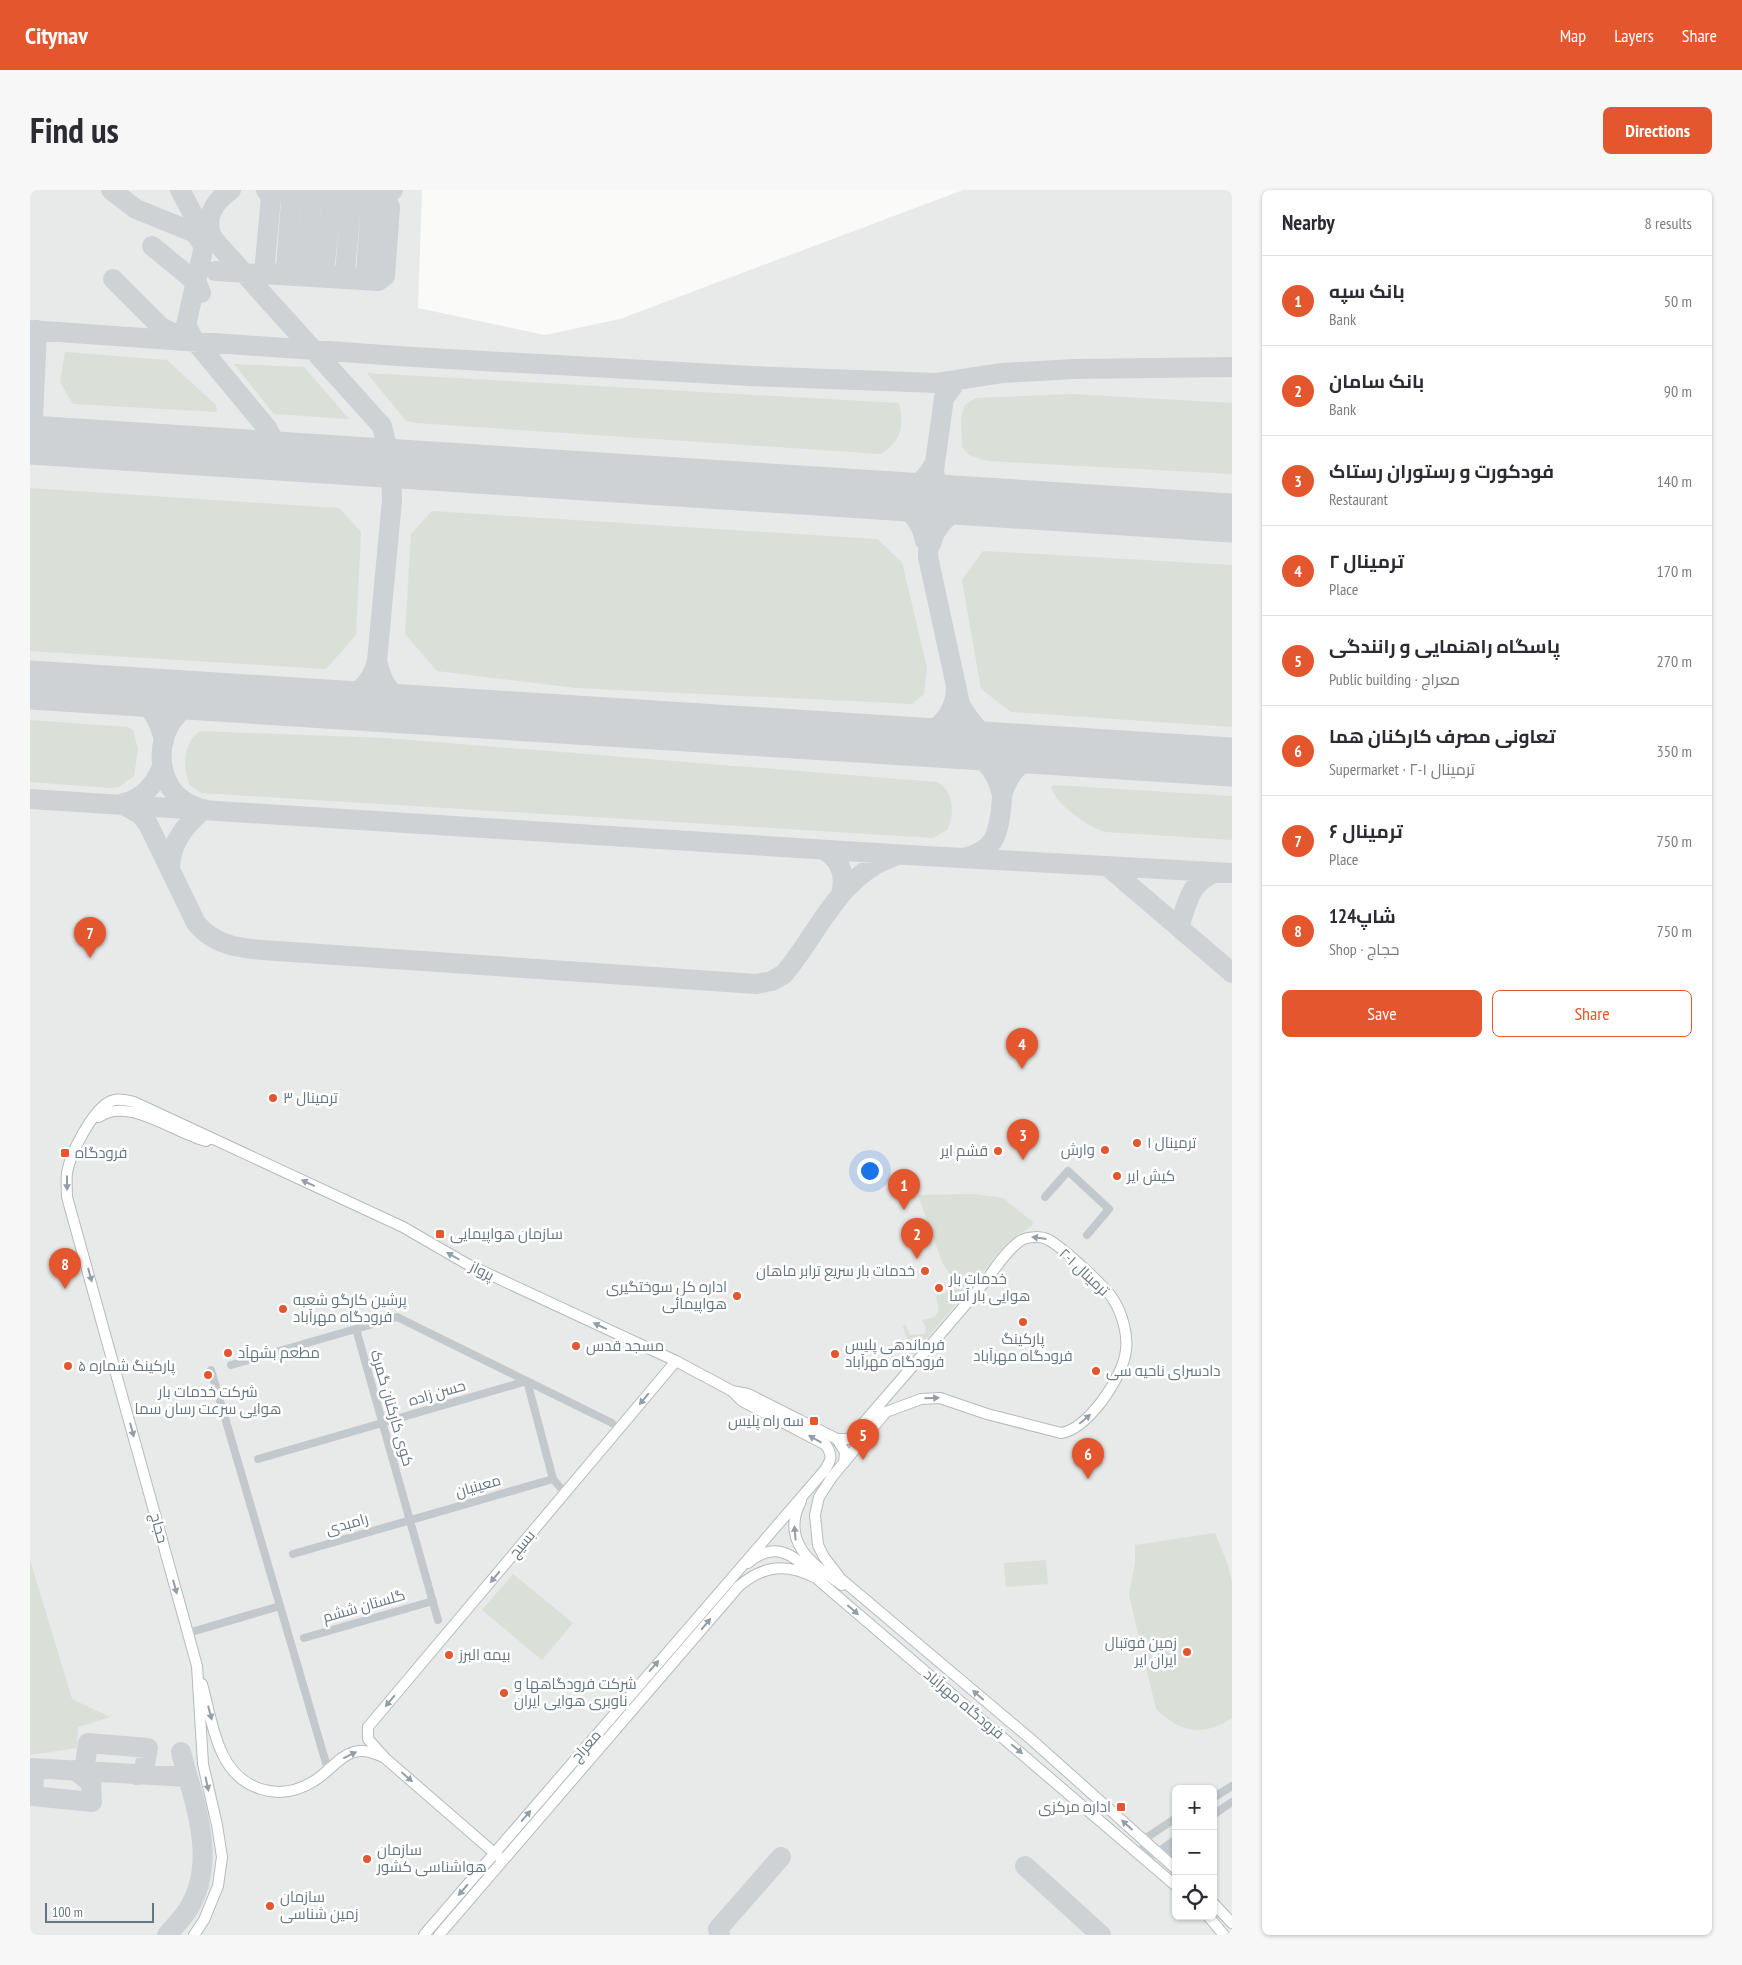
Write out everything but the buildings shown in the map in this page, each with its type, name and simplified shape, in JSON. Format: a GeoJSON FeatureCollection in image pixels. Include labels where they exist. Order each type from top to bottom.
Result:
{"type":"FeatureCollection","features":[{"type":"Feature","properties":{"kind":"main road","name":"پرواز"},"geometry":{"type":"LineString","coordinates":[[89,1124],[105,1105],[115,1100],[124,1099],[134,1102],[403,1227],[468,1264],[676,1361],[732,1391],[742,1401],[826,1445],[831,1453],[830,1463],[808,1489]]}},
{"type":"Feature","properties":{"kind":"main road","name":"حجاج"},"geometry":{"type":"LineString","coordinates":[[89,1124],[70,1162],[66,1183],[67,1197],[197,1666],[203,1764],[217,1825],[222,1857],[218,1886],[204,1920],[194,1935]]}},
{"type":"Feature","properties":{"kind":"main road","name":"ترمینال ۱-۲"},"geometry":{"type":"LineString","coordinates":[[1032,1237],[1049,1240],[1104,1287],[1120,1314],[1126,1345],[1120,1368],[1095,1410],[1067,1432],[1061,1433],[996,1416],[940,1398],[921,1399],[882,1410],[1021,1241],[1032,1237]]}},
{"type":"Feature","properties":{"kind":"main road","name":"بسیج"},"geometry":{"type":"LineString","coordinates":[[386,1759],[368,1739],[368,1727],[676,1361]]}},
{"type":"Feature","properties":{"kind":"main road","name":"پرواز"},"geometry":{"type":"LineString","coordinates":[[732,1391],[748,1394],[837,1439]]}},
{"type":"Feature","properties":{"kind":"main road"},"geometry":{"type":"LineString","coordinates":[[837,1439],[849,1439],[882,1410]]}},
{"type":"Feature","properties":{"kind":"main road"},"geometry":{"type":"LineString","coordinates":[[844,1463],[882,1410]]}},
{"type":"Feature","properties":{"kind":"main road"},"geometry":{"type":"LineString","coordinates":[[837,1439],[845,1452],[844,1463]]}},
{"type":"Feature","properties":{"kind":"main road"},"geometry":{"type":"LineString","coordinates":[[849,1439],[850,1447],[858,1446]]}},
{"type":"Feature","properties":{"kind":"main road","name":"فرودگاه مهرآباد"},"geometry":{"type":"LineString","coordinates":[[844,1463],[819,1497],[815,1515],[818,1545],[824,1557],[841,1579],[965,1683],[1172,1866]]}},
{"type":"Feature","properties":{"kind":"main road"},"geometry":{"type":"LineString","coordinates":[[808,1489],[796,1517],[796,1540],[798,1547],[830,1577],[879,1612]]}},
{"type":"Feature","properties":{"kind":"main road","name":"معراج"},"geometry":{"type":"LineString","coordinates":[[424,1935],[808,1489]]}},
{"type":"Feature","properties":{"kind":"main road"},"geometry":{"type":"LineString","coordinates":[[730,1578],[751,1560],[768,1552],[784,1552],[794,1555],[816,1578]]}},
{"type":"Feature","properties":{"kind":"main road","name":"فرودگاه مهرآباد"},"geometry":{"type":"LineString","coordinates":[[739,1586],[763,1570],[775,1567],[791,1568],[816,1578],[1145,1857],[1172,1882]]}},
{"type":"Feature","properties":{"kind":"main road","name":"معراج"},"geometry":{"type":"LineString","coordinates":[[439,1935],[739,1586]]}},
{"type":"Feature","properties":{"kind":"main road"},"geometry":{"type":"LineString","coordinates":[[197,1666],[222,1752],[234,1772],[242,1780],[261,1790],[284,1791],[313,1782],[354,1752],[375,1753],[386,1759],[503,1861]]}},
{"type":"Feature","properties":{"kind":"main road"},"geometry":{"type":"LineString","coordinates":[[954,1696],[965,1683]]}},
{"type":"Feature","properties":{"kind":"main road"},"geometry":{"type":"LineString","coordinates":[[1217,1907],[1232,1923]]}},
{"type":"Feature","properties":{"kind":"main road"},"geometry":{"type":"LineString","coordinates":[[1211,1920],[1224,1935]]}},
{"type":"Feature","properties":{"kind":"street"},"geometry":{"type":"LineString","coordinates":[[1045,1198],[1068,1171],[1109,1209],[1087,1235]]}},
{"type":"Feature","properties":{"kind":"street"},"geometry":{"type":"LineString","coordinates":[[231,1365],[397,1317],[612,1423]]}},
{"type":"Feature","properties":{"kind":"street","name":"کوی کارکنان گمرک"},"geometry":{"type":"LineString","coordinates":[[356,1329],[438,1620]]}},
{"type":"Feature","properties":{"kind":"street"},"geometry":{"type":"LineString","coordinates":[[211,1370],[328,1770]]}},
{"type":"Feature","properties":{"kind":"street"},"geometry":{"type":"LineString","coordinates":[[527,1381],[553,1479],[565,1493]]}},
{"type":"Feature","properties":{"kind":"street","name":"حسن زاده"},"geometry":{"type":"LineString","coordinates":[[258,1459],[527,1381]]}},
{"type":"Feature","properties":{"kind":"street","name":"معینیان"},"geometry":{"type":"LineString","coordinates":[[410,1520],[553,1479]]}},
{"type":"Feature","properties":{"kind":"street","name":"رامبدی"},"geometry":{"type":"LineString","coordinates":[[293,1554],[410,1520]]}},
{"type":"Feature","properties":{"kind":"street","name":"گلستان ششم"},"geometry":{"type":"LineString","coordinates":[[304,1638],[433,1601]]}},
{"type":"Feature","properties":{"kind":"street"},"geometry":{"type":"LineString","coordinates":[[188,1633],[280,1606]]}},
{"type":"Feature","properties":{"kind":"street"},"geometry":{"type":"LineString","coordinates":[[1217,1795],[1232,1786]]}},
{"type":"Feature","properties":{"kind":"street"},"geometry":{"type":"LineString","coordinates":[[1217,1811],[1232,1802]]}},
{"type":"Feature","properties":{"kind":"street"},"geometry":{"type":"LineString","coordinates":[[1172,1821],[1143,1840],[1145,1857],[1157,1853],[1172,1842]]}},
{"type":"Feature","properties":{"kind":"street"},"geometry":{"type":"LineString","coordinates":[[1172,1846],[1169,1854],[1172,1861]]}},
{"type":"Feature","properties":{"kind":"shaded area"},"geometry":{"type":"Polygon","coordinates":[[[30,190],[422,190],[418,308],[545,335],[620,319],[963,190],[1232,190],[1232,1935],[30,1935],[30,190]]]}},
{"type":"Feature","properties":{"kind":"shaded area"},"geometry":{"type":"Polygon","coordinates":[[[65,352],[167,360],[216,405],[217,412],[73,404],[60,382],[65,352]]]}},
{"type":"Feature","properties":{"kind":"shaded area"},"geometry":{"type":"Polygon","coordinates":[[[234,364],[304,367],[349,419],[274,414],[234,364]]]}},
{"type":"Feature","properties":{"kind":"shaded area"},"geometry":{"type":"Polygon","coordinates":[[[367,373],[899,403],[901,426],[900,432],[893,444],[881,454],[416,423],[406,421],[367,373]]]}},
{"type":"Feature","properties":{"kind":"shaded area"},"geometry":{"type":"Polygon","coordinates":[[[1071,394],[1232,403],[1232,474],[987,461],[969,455],[962,447],[961,418],[965,405],[976,398],[1071,394]]]}},
{"type":"Feature","properties":{"kind":"shaded area"},"geometry":{"type":"Polygon","coordinates":[[[30,488],[339,508],[361,532],[356,635],[326,669],[30,651],[30,488]]]}},
{"type":"Feature","properties":{"kind":"shaded area"},"geometry":{"type":"Polygon","coordinates":[[[432,511],[877,539],[902,562],[927,668],[924,694],[912,704],[576,688],[437,671],[405,634],[411,534],[432,511]]]}},
{"type":"Feature","properties":{"kind":"shaded area"},"geometry":{"type":"Polygon","coordinates":[[[983,551],[1232,565],[1232,727],[1011,712],[981,689],[962,580],[983,551]]]}},
{"type":"Feature","properties":{"kind":"shaded area"},"geometry":{"type":"Polygon","coordinates":[[[30,720],[127,727],[133,730],[138,749],[134,776],[119,787],[110,788],[30,782],[30,720]]]}},
{"type":"Feature","properties":{"kind":"shaded area"},"geometry":{"type":"Polygon","coordinates":[[[200,731],[384,738],[937,782],[947,791],[952,810],[947,830],[933,838],[201,793],[189,784],[185,762],[187,748],[194,736],[200,731]]]}},
{"type":"Feature","properties":{"kind":"shaded area"},"geometry":{"type":"Polygon","coordinates":[[[1054,785],[1232,796],[1232,840],[1099,830],[1082,821],[1059,801],[1051,787],[1054,785]]]}},
{"type":"Feature","properties":{"kind":"shaded area"},"geometry":{"type":"Polygon","coordinates":[[[974,1194],[1003,1198],[1033,1222],[1032,1226],[1011,1239],[912,1356],[903,1327],[905,1324],[910,1335],[925,1334],[926,1327],[922,1320],[935,1317],[939,1310],[936,1296],[959,1288],[942,1262],[918,1195],[974,1194]]]}},
{"type":"Feature","properties":{"kind":"shaded area","name":"زمین فوتبال ایران ایر"},"geometry":{"type":"Polygon","coordinates":[[[1215,1533],[1228,1565],[1232,1583],[1232,1718],[1211,1728],[1192,1730],[1174,1723],[1156,1709],[1129,1595],[1135,1563],[1135,1545],[1215,1533]]]}},
{"type":"Feature","properties":{"kind":"shaded area"},"geometry":{"type":"Polygon","coordinates":[[[30,1560],[72,1699],[110,1717],[78,1727],[77,1748],[30,1755],[30,1560]]]}},
{"type":"Feature","properties":{"kind":"shaded area"},"geometry":{"type":"Polygon","coordinates":[[[1046,1560],[1048,1584],[1006,1587],[1004,1563],[1046,1560]]]}},
{"type":"Feature","properties":{"kind":"shaded area"},"geometry":{"type":"Polygon","coordinates":[[[513,1574],[573,1623],[542,1660],[482,1610],[513,1574]]]}},
{"type":"Feature","properties":{"kind":"taxiway"},"geometry":{"type":"LineString","coordinates":[[111,190],[136,209],[215,241],[382,426],[391,464],[392,500],[377,661],[371,676],[362,688],[336,703]]}},
{"type":"Feature","properties":{"kind":"taxiway"},"geometry":{"type":"LineString","coordinates":[[180,190],[200,227],[204,243]]}},
{"type":"Feature","properties":{"kind":"taxiway"},"geometry":{"type":"LineString","coordinates":[[214,240],[209,226],[212,212],[219,200],[231,190]]}},
{"type":"Feature","properties":{"kind":"taxiway"},"geometry":{"type":"LineString","coordinates":[[264,274],[271,197],[266,190]]}},
{"type":"Feature","properties":{"kind":"taxiway"},"geometry":{"type":"LineString","coordinates":[[278,275],[286,267],[291,201],[283,190]]}},
{"type":"Feature","properties":{"kind":"taxiway"},"geometry":{"type":"LineString","coordinates":[[295,190],[384,196],[393,190]]}},
{"type":"Feature","properties":{"kind":"taxiway"},"geometry":{"type":"LineString","coordinates":[[298,276],[306,267],[311,204],[303,191]]}},
{"type":"Feature","properties":{"kind":"taxiway"},"geometry":{"type":"LineString","coordinates":[[316,277],[324,271],[331,208],[329,199],[321,192]]}},
{"type":"Feature","properties":{"kind":"taxiway"},"geometry":{"type":"LineString","coordinates":[[336,278],[345,271],[351,206],[342,193]]}},
{"type":"Feature","properties":{"kind":"taxiway"},"geometry":{"type":"LineString","coordinates":[[358,280],[366,272],[371,206],[363,195]]}},
{"type":"Feature","properties":{"kind":"taxiway"},"geometry":{"type":"LineString","coordinates":[[215,271],[378,281],[385,276],[390,207],[384,196]]}},
{"type":"Feature","properties":{"kind":"taxiway"},"geometry":{"type":"LineString","coordinates":[[194,232],[204,246],[186,325],[194,340],[267,428],[282,456]]}},
{"type":"Feature","properties":{"kind":"taxiway"},"geometry":{"type":"LineString","coordinates":[[152,246],[197,283],[201,293]]}},
{"type":"Feature","properties":{"kind":"taxiway"},"geometry":{"type":"LineString","coordinates":[[113,279],[161,327],[183,338]]}},
{"type":"Feature","properties":{"kind":"taxiway"},"geometry":{"type":"LineString","coordinates":[[30,330],[413,357],[751,376],[937,383],[1002,373],[1075,369],[1232,367]]}},
{"type":"Feature","properties":{"kind":"taxiway"},"geometry":{"type":"LineString","coordinates":[[32,440],[37,330]]}},
{"type":"Feature","properties":{"kind":"taxiway"},"geometry":{"type":"LineString","coordinates":[[956,382],[944,398],[930,499],[928,557],[960,704],[968,718],[997,753],[1002,772],[1001,813],[995,836],[985,849],[964,858]]}},
{"type":"Feature","properties":{"kind":"taxiway"},"geometry":{"type":"LineString","coordinates":[[889,496],[903,492],[920,483],[933,466],[935,477],[940,487],[946,494],[956,500]]}},
{"type":"Feature","properties":{"kind":"taxiway"},"geometry":{"type":"LineString","coordinates":[[889,496],[913,515],[920,526],[925,541]]}},
{"type":"Feature","properties":{"kind":"taxiway"},"geometry":{"type":"LineString","coordinates":[[931,544],[937,529],[942,523],[973,501]]}},
{"type":"Feature","properties":{"kind":"taxiway"},"geometry":{"type":"LineString","coordinates":[[377,661],[389,690],[400,701],[414,709]]}},
{"type":"Feature","properties":{"kind":"taxiway"},"geometry":{"type":"LineString","coordinates":[[907,741],[926,734],[942,723],[952,708],[956,687]]}},
{"type":"Feature","properties":{"kind":"taxiway"},"geometry":{"type":"LineString","coordinates":[[124,692],[140,700],[151,710],[159,724],[164,741]]}},
{"type":"Feature","properties":{"kind":"taxiway"},"geometry":{"type":"LineString","coordinates":[[197,807],[184,801],[174,792],[167,780],[162,754],[164,740],[169,727],[177,715],[188,706],[210,696]]}},
{"type":"Feature","properties":{"kind":"taxiway"},"geometry":{"type":"LineString","coordinates":[[985,737],[1018,748]]}},
{"type":"Feature","properties":{"kind":"taxiway"},"geometry":{"type":"LineString","coordinates":[[954,744],[972,752],[986,762],[996,776],[1002,795],[1009,778],[1020,765],[1034,756],[1052,750]]}},
{"type":"Feature","properties":{"kind":"taxiway"},"geometry":{"type":"LineString","coordinates":[[124,803],[137,798],[148,790],[156,780],[162,767]]}},
{"type":"Feature","properties":{"kind":"taxiway"},"geometry":{"type":"LineString","coordinates":[[30,799],[908,855],[1232,873]]}},
{"type":"Feature","properties":{"kind":"taxiway"},"geometry":{"type":"LineString","coordinates":[[123,805],[140,814],[148,824],[196,923],[210,936],[226,944],[262,950],[756,984],[772,981],[784,974],[844,891],[874,865],[893,857]]}},
{"type":"Feature","properties":{"kind":"taxiway"},"geometry":{"type":"LineString","coordinates":[[170,867],[176,841],[191,821],[204,809]]}},
{"type":"Feature","properties":{"kind":"taxiway"},"geometry":{"type":"LineString","coordinates":[[824,850],[835,858],[841,869],[843,881],[841,894]]}},
{"type":"Feature","properties":{"kind":"taxiway"},"geometry":{"type":"LineString","coordinates":[[1107,866],[1232,973]]}},
{"type":"Feature","properties":{"kind":"taxiway"},"geometry":{"type":"LineString","coordinates":[[1179,927],[1195,887],[1208,876],[1218,872]]}},
{"type":"Feature","properties":{"kind":"taxiway"},"geometry":{"type":"LineString","coordinates":[[30,1771],[34,1776],[33,1796],[92,1802],[91,1783],[76,1771],[85,1765],[88,1743],[148,1748],[144,1770],[136,1775]]}},
{"type":"Feature","properties":{"kind":"taxiway"},"geometry":{"type":"LineString","coordinates":[[167,1935],[187,1911],[196,1892],[201,1873],[203,1853],[197,1812],[181,1752]]}},
{"type":"Feature","properties":{"kind":"taxiway"},"geometry":{"type":"LineString","coordinates":[[30,1768],[187,1777]]}},
{"type":"Feature","properties":{"kind":"taxiway"},"geometry":{"type":"LineString","coordinates":[[720,1935],[718,1929],[781,1857]]}},
{"type":"Feature","properties":{"kind":"taxiway"},"geometry":{"type":"LineString","coordinates":[[1025,1866],[1101,1935]]}},
{"type":"Feature","properties":{"kind":"runway"},"geometry":{"type":"LineString","coordinates":[[30,440],[1232,518]]}},
{"type":"Feature","properties":{"kind":"runway"},"geometry":{"type":"LineString","coordinates":[[30,685],[1232,762]]}},
{"type":"Feature","properties":{"kind":"place","name":"ترمینال ۶"},"geometry":{"type":"Point","coordinates":[90,958]}},
{"type":"Feature","properties":{"kind":"place","name":"ترمینال ۲"},"geometry":{"type":"Point","coordinates":[1022,1069]}},
{"type":"Feature","properties":{"kind":"place","name":"ترمینال ۳"},"geometry":{"type":"Point","coordinates":[273,1098]}},
{"type":"Feature","properties":{"kind":"place","name":"ترمینال ۱"},"geometry":{"type":"Point","coordinates":[1137,1143]}},
{"type":"Feature","properties":{"kind":"place","name":"وارش"},"geometry":{"type":"Point","coordinates":[1105,1150]}},
{"type":"Feature","properties":{"kind":"place","name":"قشم ایر"},"geometry":{"type":"Point","coordinates":[998,1151]}},
{"type":"Feature","properties":{"kind":"place","name":"فرودگاه"},"geometry":{"type":"Point","coordinates":[65,1153]}},
{"type":"Feature","properties":{"kind":"place","name":"فودکورت و رستوران رستاک"},"geometry":{"type":"Point","coordinates":[1023,1160]}},
{"type":"Feature","properties":{"kind":"place","name":"کیش ایر"},"geometry":{"type":"Point","coordinates":[1117,1176]}},
{"type":"Feature","properties":{"kind":"place","name":"بانک سپه"},"geometry":{"type":"Point","coordinates":[904,1210]}},
{"type":"Feature","properties":{"kind":"place","name":"سازمان هواپیمایی"},"geometry":{"type":"Point","coordinates":[440,1234]}},
{"type":"Feature","properties":{"kind":"place","name":"بانک سامان"},"geometry":{"type":"Point","coordinates":[917,1259]}},
{"type":"Feature","properties":{"kind":"place","name":"خدمات بار سریع ترابر ماهان"},"geometry":{"type":"Point","coordinates":[925,1271]}},
{"type":"Feature","properties":{"kind":"place","name":"خدمات بار هوایی بار آسا"},"geometry":{"type":"Point","coordinates":[939,1288]}},
{"type":"Feature","properties":{"kind":"place","name":"124شاپ"},"geometry":{"type":"Point","coordinates":[65,1289]}},
{"type":"Feature","properties":{"kind":"place","name":"اداره کل سوختگیری هواپیمائی"},"geometry":{"type":"Point","coordinates":[737,1296]}},
{"type":"Feature","properties":{"kind":"place","name":"پرشین کارگو شعبه فرودگاه مهرآباد"},"geometry":{"type":"Point","coordinates":[283,1309]}},
{"type":"Feature","properties":{"kind":"place","name":"پارکینگ فرودگاه مهرآباد"},"geometry":{"type":"Point","coordinates":[1023,1322]}},
{"type":"Feature","properties":{"kind":"place","name":"مسجد قدس"},"geometry":{"type":"Point","coordinates":[576,1346]}},
{"type":"Feature","properties":{"kind":"place","name":"مطعم بشهآد"},"geometry":{"type":"Point","coordinates":[228,1353]}},
{"type":"Feature","properties":{"kind":"place","name":"فرماندهی پلیس فرودگاه مهرآباد"},"geometry":{"type":"Point","coordinates":[835,1354]}},
{"type":"Feature","properties":{"kind":"place","name":"پارکینگ شماره ۵"},"geometry":{"type":"Point","coordinates":[68,1366]}},
{"type":"Feature","properties":{"kind":"place","name":"دادسرای ناحیه سی"},"geometry":{"type":"Point","coordinates":[1096,1371]}},
{"type":"Feature","properties":{"kind":"place","name":"شرکت خدمات بار هوایی سرعت رسان سما"},"geometry":{"type":"Point","coordinates":[208,1375]}},
{"type":"Feature","properties":{"kind":"place","name":"سه راه پلیس"},"geometry":{"type":"Point","coordinates":[814,1421]}},
{"type":"Feature","properties":{"kind":"place","name":"پاسگاه راهنمایی و رانندگی"},"geometry":{"type":"Point","coordinates":[863,1460]}},
{"type":"Feature","properties":{"kind":"place","name":"تعاونی مصرف کارکنان هما"},"geometry":{"type":"Point","coordinates":[1088,1479]}},
{"type":"Feature","properties":{"kind":"place","name":"زمین فوتبال ایران ایر"},"geometry":{"type":"Point","coordinates":[1187,1652]}},
{"type":"Feature","properties":{"kind":"place","name":"بیمه البرز"},"geometry":{"type":"Point","coordinates":[449,1655]}},
{"type":"Feature","properties":{"kind":"place","name":"شرکت فرودگاهها و ناوبری هوایی ایران"},"geometry":{"type":"Point","coordinates":[504,1693]}},
{"type":"Feature","properties":{"kind":"place","name":"اداره مرکزی"},"geometry":{"type":"Point","coordinates":[1121,1807]}},
{"type":"Feature","properties":{"kind":"place","name":"سازمان هواشناسی کشور"},"geometry":{"type":"Point","coordinates":[367,1859]}},
{"type":"Feature","properties":{"kind":"place","name":"سازمان زمین شناسی"},"geometry":{"type":"Point","coordinates":[270,1906]}}]}
